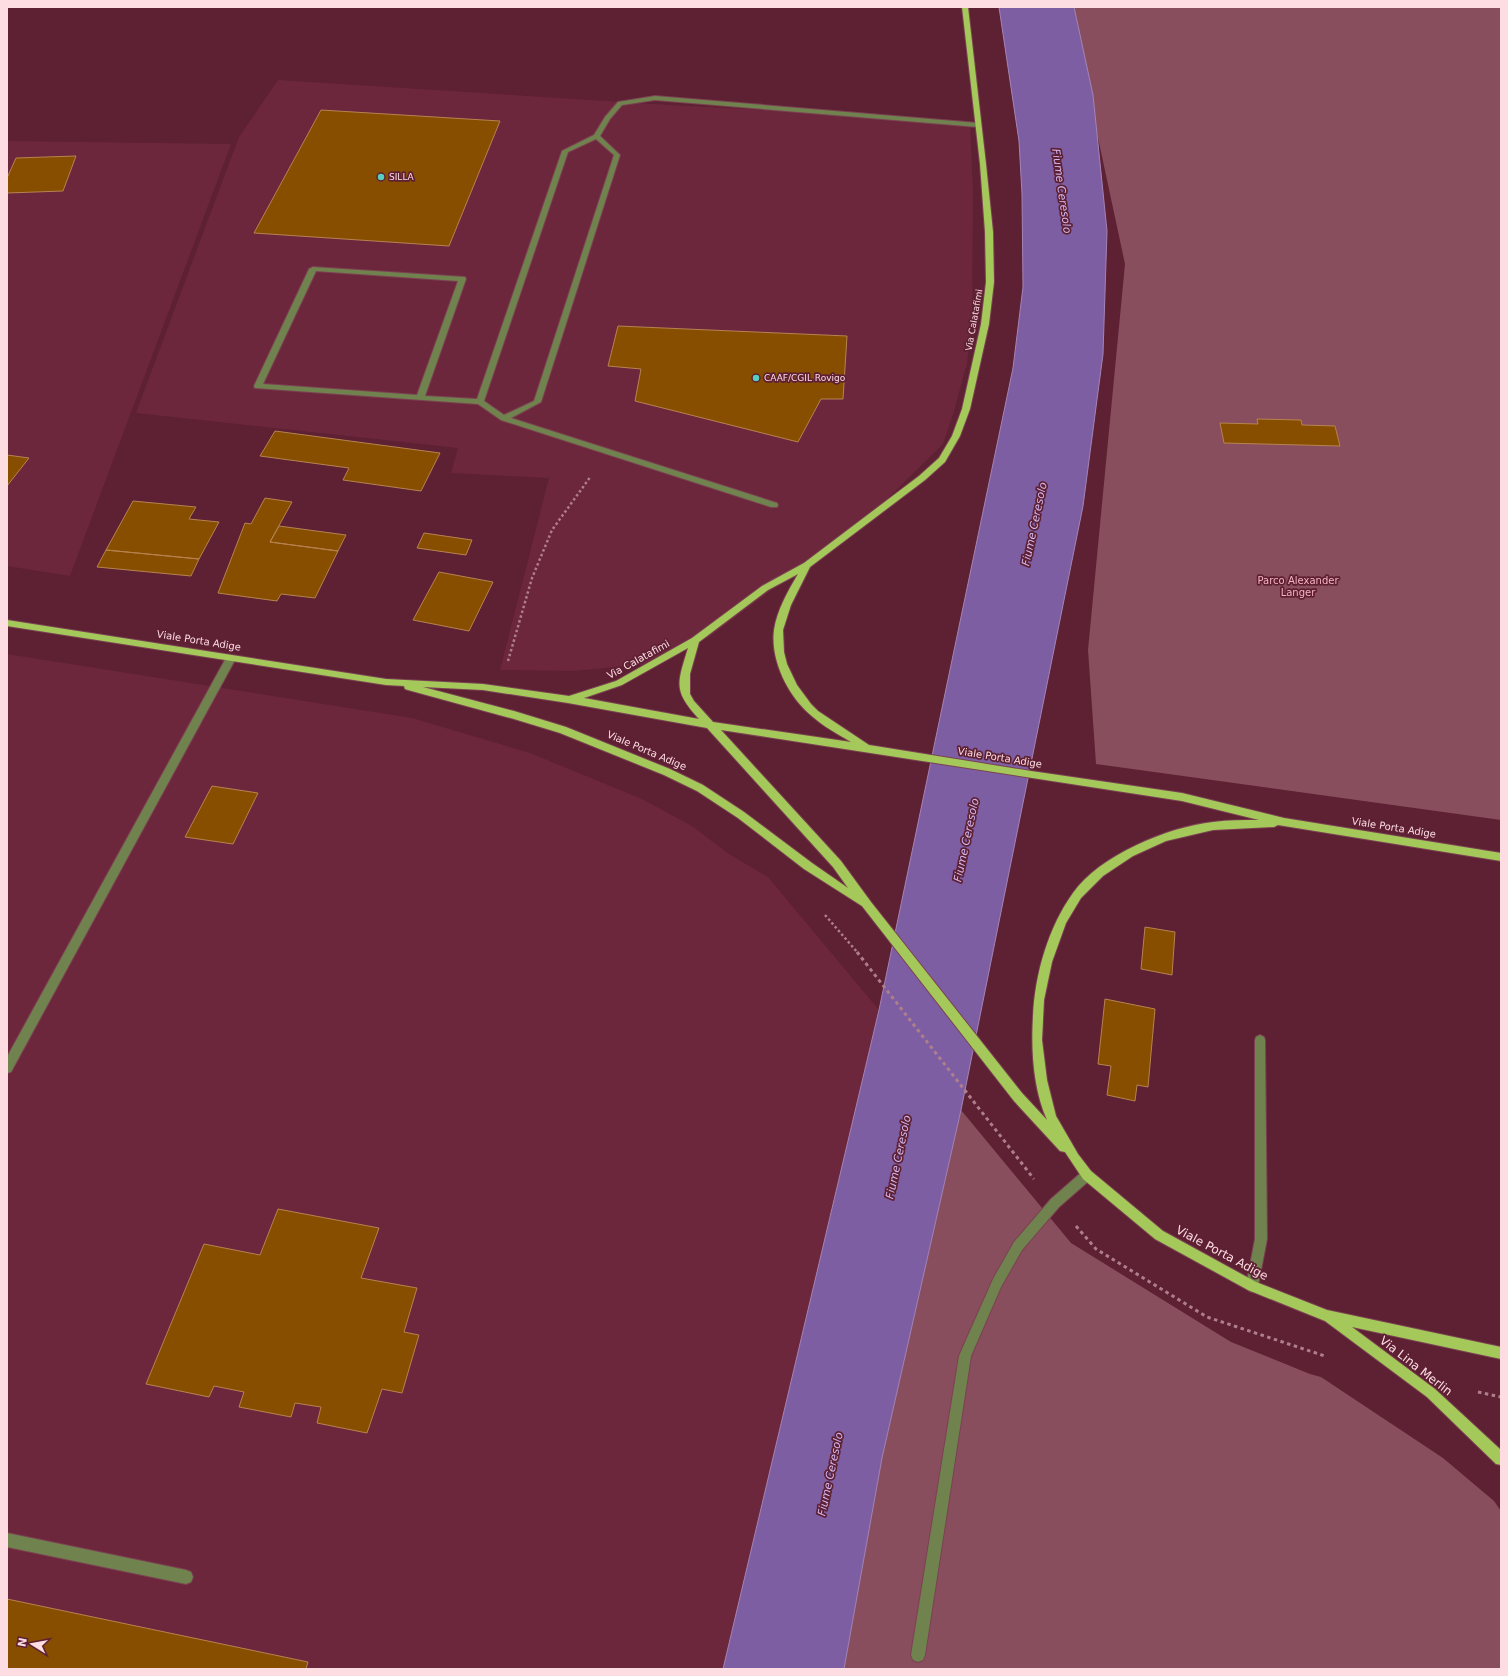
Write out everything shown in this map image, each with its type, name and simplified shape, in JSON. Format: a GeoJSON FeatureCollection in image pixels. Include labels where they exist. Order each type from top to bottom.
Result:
{"type":"FeatureCollection","features":[{"type":"Feature","properties":{"kind":"main road","name":"Via Calatafimi"},"geometry":{"type":"LineString","coordinates":[[568,699],[601,690],[619,683],[695,640],[766,588],[807,565],[922,478],[942,460],[956,436],[966,409],[985,324],[990,282],[984,164],[978,126],[965,7]]}},
{"type":"Feature","properties":{"kind":"main road","name":"Via Calatafimi"},"geometry":{"type":"LineString","coordinates":[[807,565],[785,607],[779,631],[780,660],[795,690],[814,713],[867,748]]}},
{"type":"Feature","properties":{"kind":"main road","name":"Viale Porta Adige"},"geometry":{"type":"LineString","coordinates":[[7,623],[386,682],[514,715],[564,730],[666,772],[700,788],[741,815],[808,866],[867,905]]}},
{"type":"Feature","properties":{"kind":"main road"},"geometry":{"type":"LineString","coordinates":[[695,640],[684,688],[685,695],[691,704],[710,724]]}},
{"type":"Feature","properties":{"kind":"main road","name":"Viale Porta Adige"},"geometry":{"type":"LineString","coordinates":[[386,682],[483,687],[568,699],[710,724],[1031,775],[1182,797],[1284,822],[1501,857]]}},
{"type":"Feature","properties":{"kind":"main road","name":"Viale Porta Adige"},"geometry":{"type":"LineString","coordinates":[[710,724],[837,864],[867,905],[1018,1097],[1074,1158],[1087,1175],[1159,1235],[1252,1286],[1327,1316],[1501,1353]]}},
{"type":"Feature","properties":{"kind":"main road","name":"Viale Porta Adige"},"geometry":{"type":"LineString","coordinates":[[1074,1158],[1051,1116],[1041,1080],[1037,1040],[1039,1000],[1047,962],[1061,922],[1077,895],[1099,873],[1129,854],[1164,838],[1183,832],[1213,826],[1284,822]]}},
{"type":"Feature","properties":{"kind":"main road","name":"Via Lina Merlin"},"geometry":{"type":"LineString","coordinates":[[1327,1316],[1431,1393],[1501,1459]]}},
{"type":"Feature","properties":{"kind":"street"},"geometry":{"type":"LineString","coordinates":[[480,402],[566,151],[597,136],[607,118],[620,103],[655,98],[978,126]]}},
{"type":"Feature","properties":{"kind":"street"},"geometry":{"type":"LineString","coordinates":[[504,418],[537,402],[617,155],[597,136]]}},
{"type":"Feature","properties":{"kind":"street"},"geometry":{"type":"LineString","coordinates":[[420,398],[462,279],[313,269],[258,386],[420,398],[480,402],[504,418],[774,505]]}},
{"type":"Feature","properties":{"kind":"street"},"geometry":{"type":"LineString","coordinates":[[7,1068],[231,658]]}},
{"type":"Feature","properties":{"kind":"street"},"geometry":{"type":"LineString","coordinates":[[1252,1286],[1261,1238],[1260,1040]]}},
{"type":"Feature","properties":{"kind":"street"},"geometry":{"type":"LineString","coordinates":[[918,1655],[965,1356],[997,1283],[1018,1246],[1055,1203],[1087,1175]]}},
{"type":"Feature","properties":{"kind":"street"},"geometry":{"type":"LineString","coordinates":[[7,1540],[186,1577]]}},
{"type":"Feature","properties":{"kind":"path"},"geometry":{"type":"LineString","coordinates":[[508,662],[532,578],[552,530],[570,502],[609,452]]}},
{"type":"Feature","properties":{"kind":"path"},"geometry":{"type":"LineString","coordinates":[[823,913],[854,948],[990,1124]]}},
{"type":"Feature","properties":{"kind":"shaded area"},"geometry":{"type":"Polygon","coordinates":[[[278,80],[653,104],[970,121],[973,191],[972,322],[967,363],[943,444],[886,500],[709,637],[672,652],[652,664],[572,671],[500,670],[549,478],[451,473],[458,448],[136,413],[239,137],[278,80]]]}},
{"type":"Feature","properties":{"kind":"shaded area"},"geometry":{"type":"Polygon","coordinates":[[[7,141],[231,144],[70,576],[7,566],[7,141]]]}},
{"type":"Feature","properties":{"kind":"shaded area"},"geometry":{"type":"Polygon","coordinates":[[[7,654],[412,718],[530,753],[642,799],[692,826],[729,854],[768,877],[879,1010],[723,1669],[7,1669],[7,654]]]}},
{"type":"Feature","properties":{"kind":"green space","name":"Parco Alexander Langer"},"geometry":{"type":"Polygon","coordinates":[[[1070,7],[1501,7],[1501,820],[1096,764],[1088,650],[1125,264],[1070,7]]]}},
{"type":"Feature","properties":{"kind":"green space"},"geometry":{"type":"Polygon","coordinates":[[[961,1110],[1071,1243],[1231,1342],[1321,1377],[1443,1458],[1494,1501],[1501,1511],[1501,1669],[844,1669],[882,1458],[961,1110]]]}},
{"type":"Feature","properties":{"kind":"water","name":"Fiume Ceresolo"},"geometry":{"type":"Polygon","coordinates":[[[999,7],[1074,7],[1093,95],[1107,231],[1103,354],[1083,506],[961,1110],[882,1458],[844,1669],[723,1669],[879,1010],[1013,368],[1023,287],[1022,194],[1019,141],[999,7]]]}},
{"type":"Feature","properties":{"kind":"building","name":"SILLA"},"geometry":{"type":"Polygon","coordinates":[[[321,110],[500,121],[449,246],[254,233],[321,110]]]}},
{"type":"Feature","properties":{"kind":"building"},"geometry":{"type":"Polygon","coordinates":[[[76,156],[63,191],[7,193],[7,178],[16,158],[76,156]]]}},
{"type":"Feature","properties":{"kind":"building"},"geometry":{"type":"Polygon","coordinates":[[[618,326],[847,336],[843,399],[821,399],[798,442],[635,401],[641,369],[608,366],[618,326]]]}},
{"type":"Feature","properties":{"kind":"building"},"geometry":{"type":"Polygon","coordinates":[[[1257,419],[1301,420],[1302,425],[1335,426],[1340,446],[1224,443],[1220,423],[1258,424],[1257,419]]]}},
{"type":"Feature","properties":{"kind":"building"},"geometry":{"type":"Polygon","coordinates":[[[275,431],[440,453],[421,491],[343,480],[349,468],[260,456],[275,431]]]}},
{"type":"Feature","properties":{"kind":"building"},"geometry":{"type":"Polygon","coordinates":[[[7,455],[29,458],[7,486],[7,455]]]}},
{"type":"Feature","properties":{"kind":"building"},"geometry":{"type":"Polygon","coordinates":[[[265,498],[292,502],[270,542],[338,551],[315,598],[281,594],[277,601],[218,593],[245,523],[251,524],[265,498]]]}},
{"type":"Feature","properties":{"kind":"building"},"geometry":{"type":"Polygon","coordinates":[[[133,501],[196,507],[189,519],[219,522],[199,559],[106,550],[133,501]]]}},
{"type":"Feature","properties":{"kind":"building"},"geometry":{"type":"Polygon","coordinates":[[[279,526],[346,535],[338,551],[270,542],[279,526]]]}},
{"type":"Feature","properties":{"kind":"building"},"geometry":{"type":"Polygon","coordinates":[[[424,533],[472,540],[466,555],[417,548],[424,533]]]}},
{"type":"Feature","properties":{"kind":"building"},"geometry":{"type":"Polygon","coordinates":[[[106,550],[199,559],[191,576],[97,567],[106,550]]]}},
{"type":"Feature","properties":{"kind":"building"},"geometry":{"type":"Polygon","coordinates":[[[439,572],[493,582],[469,631],[413,620],[439,572]]]}},
{"type":"Feature","properties":{"kind":"building"},"geometry":{"type":"Polygon","coordinates":[[[212,786],[258,793],[233,844],[185,837],[212,786]]]}},
{"type":"Feature","properties":{"kind":"building"},"geometry":{"type":"Polygon","coordinates":[[[1145,927],[1175,932],[1172,975],[1141,969],[1145,927]]]}},
{"type":"Feature","properties":{"kind":"building"},"geometry":{"type":"Polygon","coordinates":[[[1105,999],[1155,1009],[1148,1087],[1137,1085],[1135,1101],[1107,1095],[1111,1066],[1098,1064],[1105,999]]]}},
{"type":"Feature","properties":{"kind":"building"},"geometry":{"type":"Polygon","coordinates":[[[278,1209],[379,1228],[361,1278],[417,1288],[404,1332],[419,1335],[402,1393],[382,1389],[367,1433],[317,1423],[321,1407],[295,1403],[291,1417],[239,1407],[244,1392],[214,1386],[209,1397],[146,1384],[204,1244],[260,1255],[278,1209]]]}},
{"type":"Feature","properties":{"kind":"building"},"geometry":{"type":"Polygon","coordinates":[[[7,1599],[308,1662],[306,1669],[7,1669],[7,1599]]]}},
{"type":"Feature","properties":{"kind":"place","name":"SILLA"},"geometry":{"type":"Point","coordinates":[381,177]}},
{"type":"Feature","properties":{"kind":"place","name":"CAAF/CGIL Rovigo"},"geometry":{"type":"Point","coordinates":[756,378]}}]}
